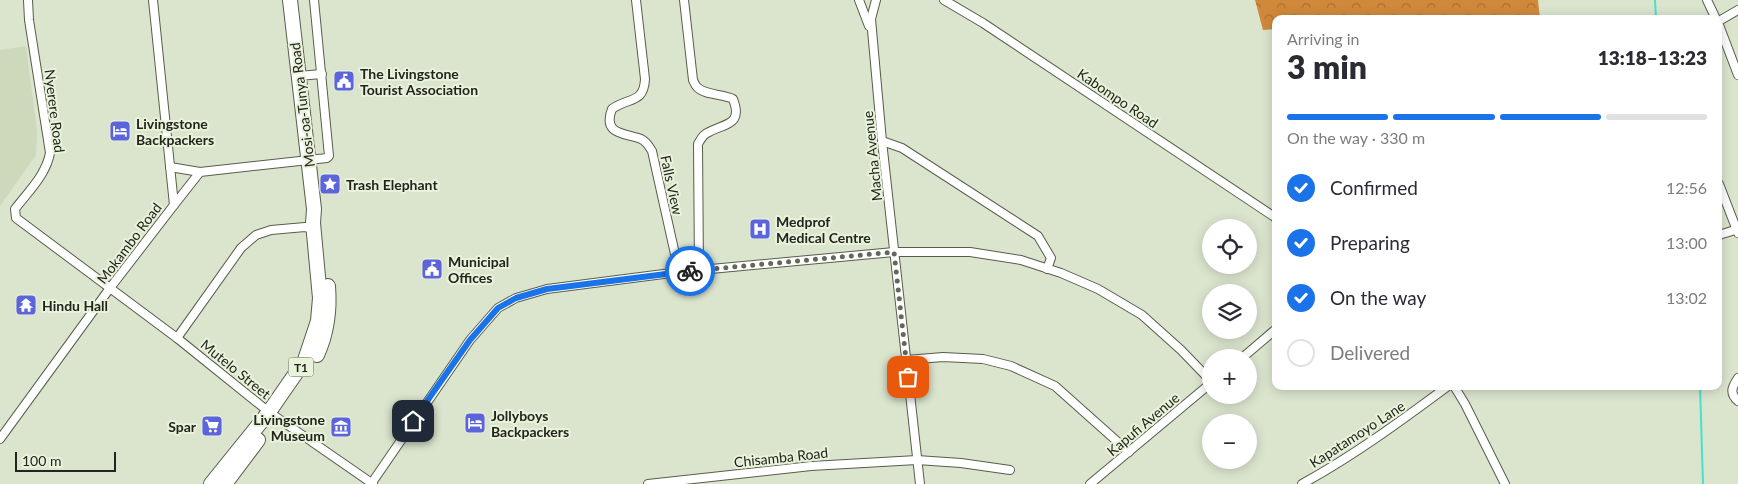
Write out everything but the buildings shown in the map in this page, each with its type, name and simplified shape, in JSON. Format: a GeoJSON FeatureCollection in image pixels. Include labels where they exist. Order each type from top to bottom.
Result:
{"type":"FeatureCollection","features":[{"type":"Feature","properties":{"kind":"highway","name":"Mosi-oa-Tunya Road"},"geometry":{"type":"LineString","coordinates":[[211,484],[299,387],[313,364],[325,332],[329,305],[313,222],[290,0]]}},
{"type":"Feature","properties":{"kind":"highway","name":"Mosi-oa-Tunya Road"},"geometry":{"type":"LineString","coordinates":[[225,484],[273,414]]}},
{"type":"Feature","properties":{"kind":"street","name":"Nyerere Road"},"geometry":{"type":"LineString","coordinates":[[28,0],[29,20],[50,153],[44,171],[15,209],[16,218],[110,288]]}},
{"type":"Feature","properties":{"kind":"street","name":"Mokambo Road"},"geometry":{"type":"LineString","coordinates":[[0,438],[110,288],[174,205],[153,0]]}},
{"type":"Feature","properties":{"kind":"street"},"geometry":{"type":"LineString","coordinates":[[170,167],[200,172],[327,158],[330,153],[314,0]]}},
{"type":"Feature","properties":{"kind":"street","name":"Falls View"},"geometry":{"type":"LineString","coordinates":[[636,0],[645,88],[642,94],[612,109],[609,117],[610,125],[615,132],[622,136],[642,140],[652,150],[679,272]]}},
{"type":"Feature","properties":{"kind":"street","name":"Falls View"},"geometry":{"type":"LineString","coordinates":[[684,0],[693,80],[697,87],[705,91],[728,96],[733,99],[735,104],[735,116],[732,122],[727,126],[707,132],[698,144],[699,271]]}},
{"type":"Feature","properties":{"kind":"street","name":"Macha Avenue"},"geometry":{"type":"LineString","coordinates":[[859,0],[873,35]]}},
{"type":"Feature","properties":{"kind":"street","name":"Macha Avenue"},"geometry":{"type":"LineString","coordinates":[[876,0],[871,19],[882,141],[920,484]]}},
{"type":"Feature","properties":{"kind":"street","name":"Kabompo Road"},"geometry":{"type":"LineString","coordinates":[[944,0],[983,23],[1272,215]]}},
{"type":"Feature","properties":{"kind":"street"},"geometry":{"type":"LineString","coordinates":[[1707,0],[1714,15]]}},
{"type":"Feature","properties":{"kind":"street"},"geometry":{"type":"LineString","coordinates":[[1722,20],[1738,10]]}},
{"type":"Feature","properties":{"kind":"street"},"geometry":{"type":"LineString","coordinates":[[1722,33],[1738,75]]}},
{"type":"Feature","properties":{"kind":"street"},"geometry":{"type":"LineString","coordinates":[[298,76],[322,74]]}},
{"type":"Feature","properties":{"kind":"street"},"geometry":{"type":"LineString","coordinates":[[882,141],[902,148],[1038,236],[1051,258],[1047,269]]}},
{"type":"Feature","properties":{"kind":"street"},"geometry":{"type":"LineString","coordinates":[[174,205],[200,172]]}},
{"type":"Feature","properties":{"kind":"street"},"geometry":{"type":"LineString","coordinates":[[1722,191],[1738,230],[1722,234]]}},
{"type":"Feature","properties":{"kind":"street"},"geometry":{"type":"LineString","coordinates":[[177,338],[241,248],[256,235],[270,230],[313,222]]}},
{"type":"Feature","properties":{"kind":"street"},"geometry":{"type":"LineString","coordinates":[[372,484],[470,340],[498,308],[516,298],[547,289],[679,272],[894,252],[970,252],[1021,260],[1098,288],[1142,315],[1182,350],[1202,372]]}},
{"type":"Feature","properties":{"kind":"street","name":"Mutelo Street"},"geometry":{"type":"LineString","coordinates":[[110,288],[273,414],[372,484]]}},
{"type":"Feature","properties":{"kind":"street"},"geometry":{"type":"LineString","coordinates":[[1252,349],[1272,332]]}},
{"type":"Feature","properties":{"kind":"street"},"geometry":{"type":"LineString","coordinates":[[907,360],[943,356],[983,359],[1011,366],[1054,386],[1129,452]]}},
{"type":"Feature","properties":{"kind":"street"},"geometry":{"type":"LineString","coordinates":[[1738,378],[1732,388],[1732,392],[1738,401]]}},
{"type":"Feature","properties":{"kind":"street","name":"Kapufi Avenue"},"geometry":{"type":"LineString","coordinates":[[1090,484],[1202,390]]}},
{"type":"Feature","properties":{"kind":"street","name":"Kapatamoyo Lane"},"geometry":{"type":"LineString","coordinates":[[1302,484],[1344,460],[1443,390]]}},
{"type":"Feature","properties":{"kind":"street"},"geometry":{"type":"LineString","coordinates":[[1456,390],[1505,484]]}},
{"type":"Feature","properties":{"kind":"street","name":"Chisamba Road"},"geometry":{"type":"LineString","coordinates":[[648,484],[811,466],[917,460],[1010,470]]}},
{"type":"Feature","properties":{"kind":"shaded area"},"geometry":{"type":"Polygon","coordinates":[[[26,46],[37,131],[36,155],[0,206],[0,50],[26,46]]]}},
{"type":"Feature","properties":{"kind":"green space"},"geometry":{"type":"Polygon","coordinates":[[[1255,0],[1538,0],[1540,15],[1272,15],[1272,29],[1263,30],[1255,0]]]}},
{"type":"Feature","properties":{"kind":"waterway"},"geometry":{"type":"LineString","coordinates":[[1655,0],[1656,15]]}},
{"type":"Feature","properties":{"kind":"waterway"},"geometry":{"type":"LineString","coordinates":[[1700,390],[1703,484]]}},
{"type":"Feature","properties":{"kind":"way so far"},"geometry":{"type":"LineString","coordinates":[[690,271],[894,252],[908,377]]}},
{"type":"Feature","properties":{"kind":"place","name":"The Livingstone Tourist Association"},"geometry":{"type":"Point","coordinates":[344,81]}},
{"type":"Feature","properties":{"kind":"place","name":"Livingstone Backpackers"},"geometry":{"type":"Point","coordinates":[120,131]}},
{"type":"Feature","properties":{"kind":"place","name":"Trash Elephant"},"geometry":{"type":"Point","coordinates":[330,184]}},
{"type":"Feature","properties":{"kind":"place","name":"Medprof Medical Centre"},"geometry":{"type":"Point","coordinates":[760,229]}},
{"type":"Feature","properties":{"kind":"place","name":"Municipal Offices"},"geometry":{"type":"Point","coordinates":[432,269]}},
{"type":"Feature","properties":{"kind":"place","name":"Hindu Hall"},"geometry":{"type":"Point","coordinates":[26,305]}},
{"type":"Feature","properties":{"kind":"place","name":"Jollyboys Backpackers"},"geometry":{"type":"Point","coordinates":[475,423]}},
{"type":"Feature","properties":{"kind":"place","name":"Spar"},"geometry":{"type":"Point","coordinates":[212,426]}},
{"type":"Feature","properties":{"kind":"place","name":"Livingstone Museum"},"geometry":{"type":"Point","coordinates":[341,427]}},
{"type":"Feature","properties":{"kind":"route"},"geometry":{"type":"LineString","coordinates":[[413,421],[470,340],[498,308],[516,298],[547,289],[690,271]]}}]}
